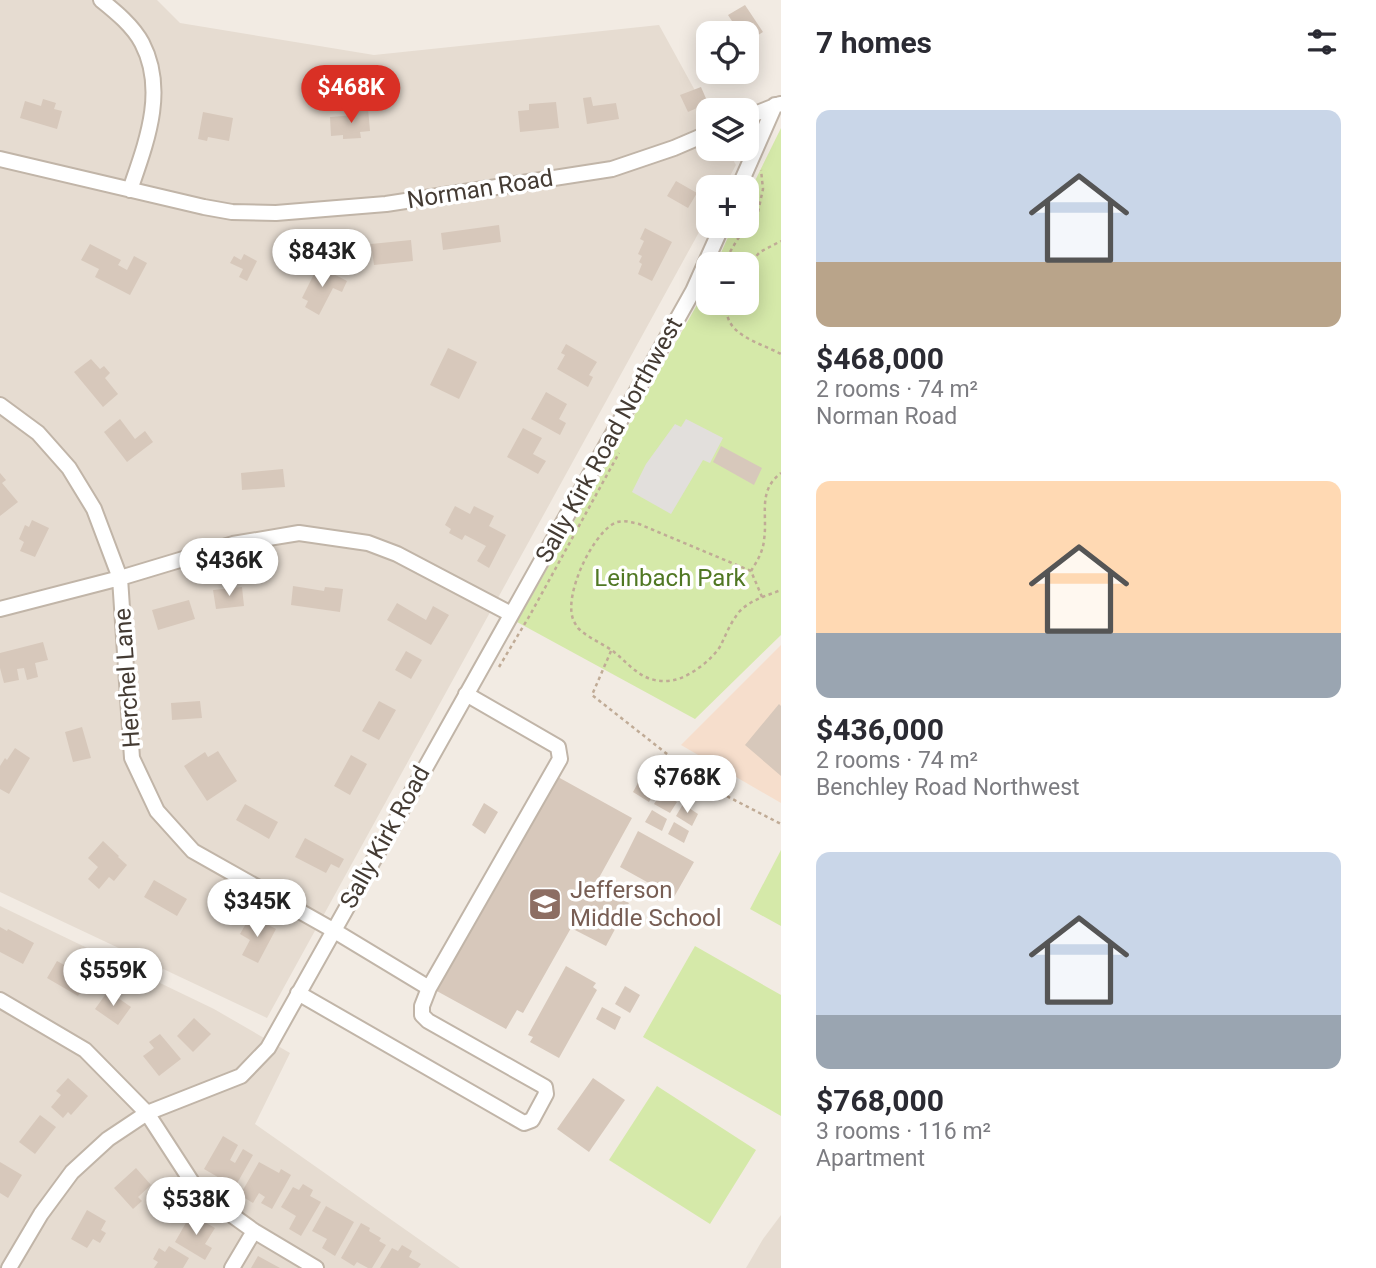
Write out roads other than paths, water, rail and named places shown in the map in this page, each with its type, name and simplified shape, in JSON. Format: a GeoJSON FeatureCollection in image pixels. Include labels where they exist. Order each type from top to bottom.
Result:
{"type":"FeatureCollection","features":[{"type":"Feature","properties":{"kind":"street"},"geometry":{"type":"LineString","coordinates":[[101,0],[121,17],[142,43],[155,90],[152,118],[130,190]]}},
{"type":"Feature","properties":{"kind":"street"},"geometry":{"type":"LineString","coordinates":[[759,112],[778,104]]}},
{"type":"Feature","properties":{"kind":"street"},"geometry":{"type":"LineString","coordinates":[[745,175],[778,104]]}},
{"type":"Feature","properties":{"kind":"street","name":"Norman Road"},"geometry":{"type":"LineString","coordinates":[[0,159],[232,212],[276,213],[386,204],[612,169],[696,139]]}},
{"type":"Feature","properties":{"kind":"street","name":"Sally Kirk Road Northwest"},"geometry":{"type":"LineString","coordinates":[[511,614],[693,291],[717,238]]}},
{"type":"Feature","properties":{"kind":"street","name":"Herchel Lane"},"geometry":{"type":"LineString","coordinates":[[0,405],[38,433],[69,468],[94,509],[120,578],[132,758],[157,811],[193,851],[429,988]]}},
{"type":"Feature","properties":{"kind":"street"},"geometry":{"type":"LineString","coordinates":[[0,609],[120,578],[233,544],[299,533],[368,543],[397,554],[511,614]]}},
{"type":"Feature","properties":{"kind":"street","name":"Sally Kirk Road"},"geometry":{"type":"LineString","coordinates":[[9,1268],[41,1214],[72,1172],[108,1139],[147,1113],[240,1076],[268,1048],[511,614]]}},
{"type":"Feature","properties":{"kind":"street"},"geometry":{"type":"LineString","coordinates":[[298,993],[524,1123],[532,1120],[546,1094],[545,1087],[428,1021],[422,1015],[422,1006],[429,988],[560,759],[558,747],[466,694]]}},
{"type":"Feature","properties":{"kind":"street"},"geometry":{"type":"LineString","coordinates":[[0,1000],[85,1050],[147,1113],[197,1191],[254,1231],[316,1268]]}},
{"type":"Feature","properties":{"kind":"street"},"geometry":{"type":"LineString","coordinates":[[232,1268],[254,1231]]}},
{"type":"Feature","properties":{"kind":"place","name":"Jefferson Middle School"},"geometry":{"type":"Point","coordinates":[545,904]}},
{"type":"Feature","properties":{"kind":"park label","name":"Leinbach Park"},"geometry":{"type":"Point","coordinates":[670,578]}}]}
